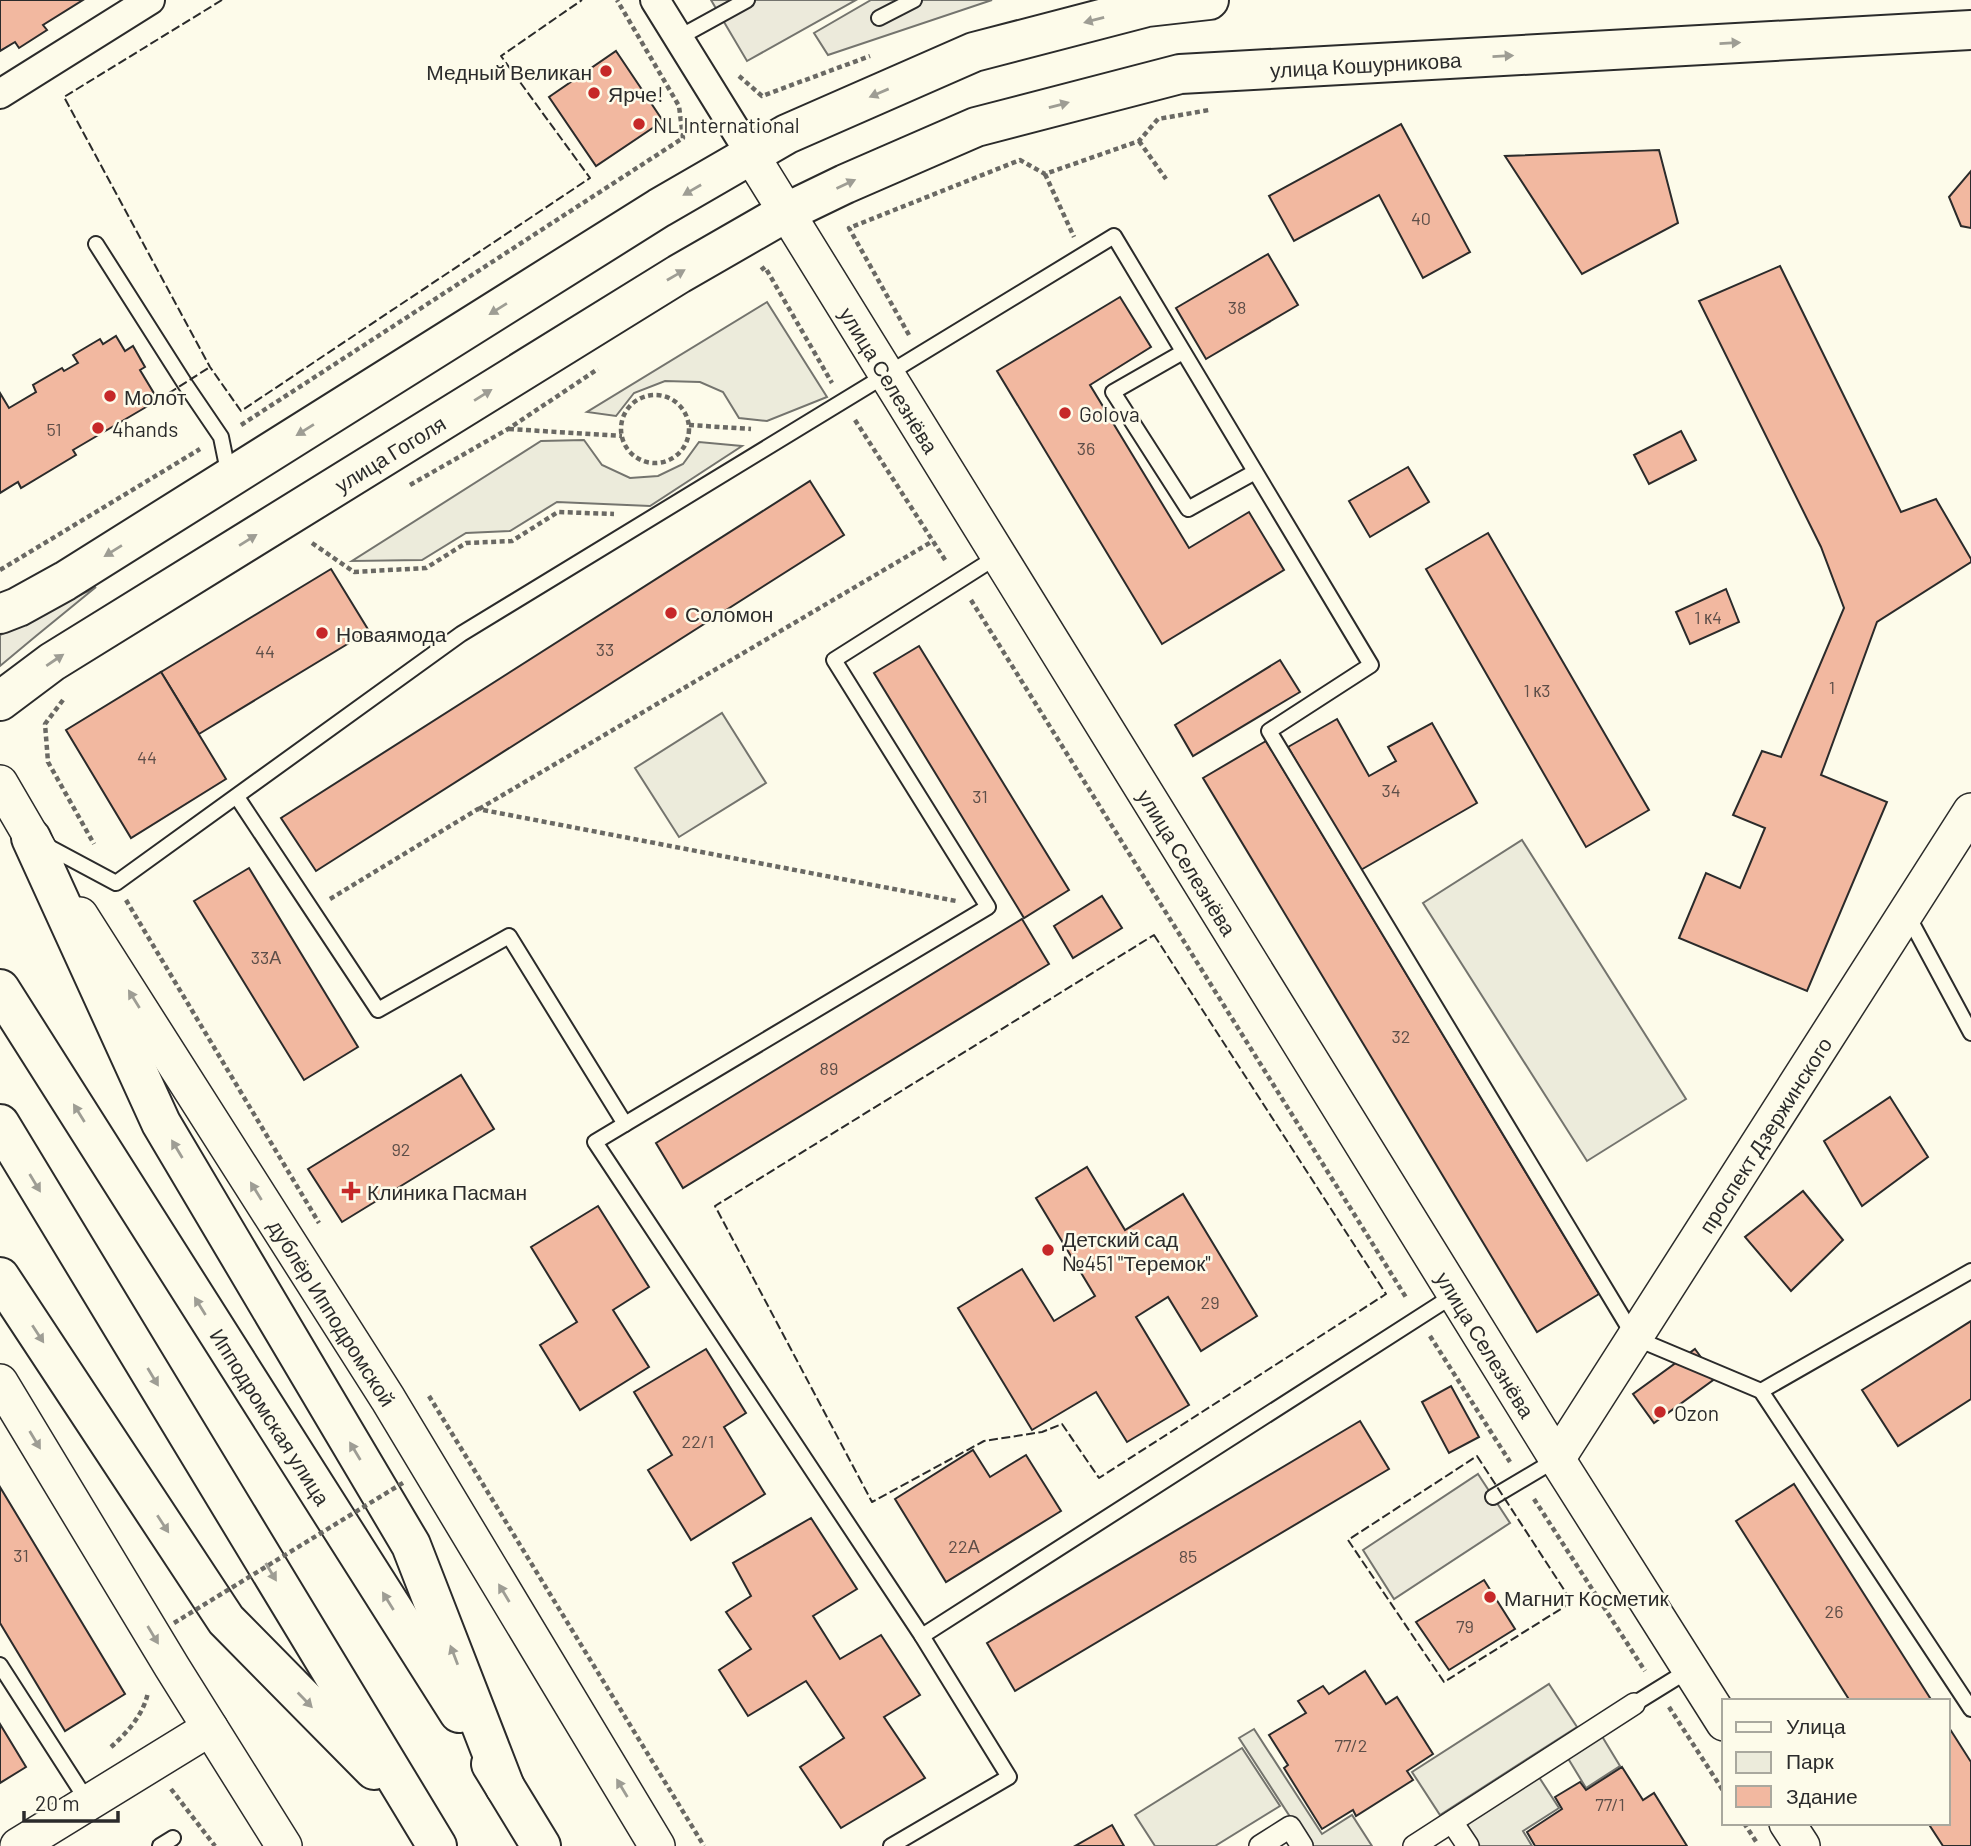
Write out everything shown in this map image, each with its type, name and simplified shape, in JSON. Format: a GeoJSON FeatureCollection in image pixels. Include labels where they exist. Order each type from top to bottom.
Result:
{"type":"FeatureCollection","features":[{"type":"Feature","properties":{"kind":"main road"},"geometry":{"type":"LineString","coordinates":[[0,614],[65,581],[659,208],[803,126],[974,52],[1146,3],[1209,0]]}},
{"type":"Feature","properties":{"kind":"main road","name":"улица Кошурникова"},"geometry":{"type":"LineString","coordinates":[[785,213],[976,127],[1180,74],[1971,30]]}},
{"type":"Feature","properties":{"kind":"main road","name":"улица Гоголя"},"geometry":{"type":"LineString","coordinates":[[0,701],[52,662],[658,286],[785,213]]}},
{"type":"Feature","properties":{"kind":"main road"},"geometry":{"type":"LineString","coordinates":[[31,838],[161,1123],[411,1545],[505,1787]]}},
{"type":"Feature","properties":{"kind":"main road","name":"Ипподромская улица"},"geometry":{"type":"LineString","coordinates":[[0,989],[541,1846]]}},
{"type":"Feature","properties":{"kind":"main road"},"geometry":{"type":"LineString","coordinates":[[0,1124],[428,1831]]}},
{"type":"Feature","properties":{"kind":"main road"},"geometry":{"type":"LineString","coordinates":[[0,1278],[226,1620],[428,1831]]}},
{"type":"Feature","properties":{"kind":"street"},"geometry":{"type":"LineString","coordinates":[[0,94],[150,0]]}},
{"type":"Feature","properties":{"kind":"street","name":"улица Селезнёва"},"geometry":{"type":"LineString","coordinates":[[655,0],[1455,1295],[1722,1720]]}},
{"type":"Feature","properties":{"kind":"street","name":"дублёр Ипподромской"},"geometry":{"type":"LineString","coordinates":[[0,783],[31,838],[387,1399],[657,1846]]}},
{"type":"Feature","properties":{"kind":"street","name":"проспект Дзержинского"},"geometry":{"type":"LineString","coordinates":[[1557,1459],[1971,811]]}},
{"type":"Feature","properties":{"kind":"street"},"geometry":{"type":"LineString","coordinates":[[0,1382],[209,1728],[284,1846]]}},
{"type":"Feature","properties":{"kind":"street"},"geometry":{"type":"LineString","coordinates":[[1414,1846],[1634,1704]]}},
{"type":"Feature","properties":{"kind":"street"},"geometry":{"type":"LineString","coordinates":[[18,1846],[80,1791],[209,1728]]}},
{"type":"Feature","properties":{"kind":"street"},"geometry":{"type":"LineString","coordinates":[[1452,1822],[1468,1846]]}},
{"type":"Feature","properties":{"kind":"street"},"geometry":{"type":"LineString","coordinates":[[1788,1825],[1802,1846]]}},
{"type":"Feature","properties":{"kind":"street"},"geometry":{"type":"LineString","coordinates":[[1260,1846],[1290,1827],[1303,1846]]}},
{"type":"Feature","properties":{"kind":"lane"},"geometry":{"type":"LineString","coordinates":[[678,38],[747,0]]}},
{"type":"Feature","properties":{"kind":"lane"},"geometry":{"type":"LineString","coordinates":[[879,18],[914,0]]}},
{"type":"Feature","properties":{"kind":"lane"},"geometry":{"type":"LineString","coordinates":[[31,838],[116,883],[461,634],[1114,236],[1371,665],[1269,731],[1635,1338],[1762,1391],[1971,1709]]}},
{"type":"Feature","properties":{"kind":"lane"},"geometry":{"type":"LineString","coordinates":[[96,244],[221,437],[230,477]]}},
{"type":"Feature","properties":{"kind":"lane"},"geometry":{"type":"LineString","coordinates":[[1183,352],[1113,392],[1188,509],[1255,472]]}},
{"type":"Feature","properties":{"kind":"lane"},"geometry":{"type":"LineString","coordinates":[[891,1846],[1009,1777],[922,1636],[595,1142],[988,907],[834,660],[998,556]]}},
{"type":"Feature","properties":{"kind":"lane"},"geometry":{"type":"LineString","coordinates":[[237,797],[379,1010],[509,936],[625,1124]]}},
{"type":"Feature","properties":{"kind":"lane"},"geometry":{"type":"LineString","coordinates":[[1906,912],[1971,1033]]}},
{"type":"Feature","properties":{"kind":"lane"},"geometry":{"type":"LineString","coordinates":[[1762,1391],[1971,1271]]}},
{"type":"Feature","properties":{"kind":"lane"},"geometry":{"type":"LineString","coordinates":[[922,1636],[1455,1295]]}},
{"type":"Feature","properties":{"kind":"lane"},"geometry":{"type":"LineString","coordinates":[[1493,1497],[1557,1459]]}},
{"type":"Feature","properties":{"kind":"lane"},"geometry":{"type":"LineString","coordinates":[[0,1665],[80,1791]]}},
{"type":"Feature","properties":{"kind":"lane"},"geometry":{"type":"LineString","coordinates":[[1634,1704],[1690,1669]]}},
{"type":"Feature","properties":{"kind":"lane"},"geometry":{"type":"LineString","coordinates":[[160,1846],[173,1838]]}},
{"type":"Feature","properties":{"kind":"path"},"geometry":{"type":"LineString","coordinates":[[0,570],[221,437],[684,138],[679,106],[617,0]]}},
{"type":"Feature","properties":{"kind":"path"},"geometry":{"type":"LineString","coordinates":[[738,76],[762,96],[878,53]]}},
{"type":"Feature","properties":{"kind":"path"},"geometry":{"type":"LineString","coordinates":[[1045,174],[1139,141],[1158,119],[1221,108]]}},
{"type":"Feature","properties":{"kind":"path"},"geometry":{"type":"LineString","coordinates":[[1139,141],[1166,179]]}},
{"type":"Feature","properties":{"kind":"path"},"geometry":{"type":"LineString","coordinates":[[919,355],[849,228],[1020,160],[1045,174],[1083,255]]}},
{"type":"Feature","properties":{"kind":"path"},"geometry":{"type":"LineString","coordinates":[[753,274],[765,267],[843,402],[959,581],[1521,1479],[1722,1789]]}},
{"type":"Feature","properties":{"kind":"path"},"geometry":{"type":"LineString","coordinates":[[404,489],[508,429],[607,363]]}},
{"type":"Feature","properties":{"kind":"path"},"geometry":{"type":"LineString","coordinates":[[650,395],[660,395],[680,405],[689,425],[684,446],[676,455],[655,463],[634,455],[622,436],[624,415],[631,405],[650,395]]}},
{"type":"Feature","properties":{"kind":"path"},"geometry":{"type":"LineString","coordinates":[[508,429],[622,436]]}},
{"type":"Feature","properties":{"kind":"path"},"geometry":{"type":"LineString","coordinates":[[322,536],[311,542],[354,572],[426,568],[466,543],[512,541],[558,512],[653,516]]}},
{"type":"Feature","properties":{"kind":"path"},"geometry":{"type":"LineString","coordinates":[[312,910],[933,541]]}},
{"type":"Feature","properties":{"kind":"path"},"geometry":{"type":"LineString","coordinates":[[69,693],[45,724],[47,762],[116,883],[326,1234]]}},
{"type":"Feature","properties":{"kind":"path"},"geometry":{"type":"LineString","coordinates":[[478,809],[988,907]]}},
{"type":"Feature","properties":{"kind":"path"},"geometry":{"type":"LineString","coordinates":[[428,1395],[704,1846]]}},
{"type":"Feature","properties":{"kind":"path"},"geometry":{"type":"LineString","coordinates":[[174,1623],[406,1481]]}},
{"type":"Feature","properties":{"kind":"path"},"geometry":{"type":"LineString","coordinates":[[80,1791],[125,1735],[146,1703],[148,1691]]}},
{"type":"Feature","properties":{"kind":"path"},"geometry":{"type":"LineString","coordinates":[[1745,1825],[1759,1846]]}},
{"type":"Feature","properties":{"kind":"green space"},"geometry":{"type":"Polygon","coordinates":[[[767,302],[827,397],[767,421],[739,418],[723,392],[700,382],[665,381],[634,393],[616,416],[587,412],[767,302]]]}},
{"type":"Feature","properties":{"kind":"green space"},"geometry":{"type":"Polygon","coordinates":[[[584,440],[602,465],[630,478],[658,476],[683,464],[699,442],[742,446],[650,506],[557,502],[510,531],[466,533],[422,560],[352,561],[541,441],[584,440]]]}},
{"type":"Feature","properties":{"kind":"green space"},"geometry":{"type":"Polygon","coordinates":[[[722,713],[766,783],[679,837],[635,768],[722,713]]]}},
{"type":"Feature","properties":{"kind":"green space"},"geometry":{"type":"Polygon","coordinates":[[[1522,840],[1686,1099],[1587,1161],[1423,903],[1522,840]]]}},
{"type":"Feature","properties":{"kind":"green space"},"geometry":{"type":"Polygon","coordinates":[[[1549,1684],[1577,1727],[1440,1815],[1412,1772],[1549,1684]]]}},
{"type":"Feature","properties":{"kind":"green space"},"geometry":{"type":"Polygon","coordinates":[[[1254,1729],[1322,1834],[1352,1815],[1372,1846],[1309,1846],[1239,1738],[1254,1729]]]}},
{"type":"Feature","properties":{"kind":"green space"},"geometry":{"type":"Polygon","coordinates":[[[1600,1733],[1620,1766],[1586,1788],[1566,1755],[1600,1733]]]}},
{"type":"Feature","properties":{"kind":"green space"},"geometry":{"type":"Polygon","coordinates":[[[1242,1748],[1280,1806],[1215,1846],[1155,1846],[1135,1815],[1242,1748]]]}},
{"type":"Feature","properties":{"kind":"green space"},"geometry":{"type":"Polygon","coordinates":[[[1537,1774],[1559,1808],[1523,1831],[1532,1846],[1480,1846],[1463,1821],[1537,1774]]]}},
{"type":"Feature","properties":{"kind":"shaded area"},"geometry":{"type":"Polygon","coordinates":[[[711,0],[856,0],[747,61],[711,0]]]}},
{"type":"Feature","properties":{"kind":"shaded area"},"geometry":{"type":"Polygon","coordinates":[[[871,0],[992,0],[828,55],[814,33],[871,0]]]}},
{"type":"Feature","properties":{"kind":"shaded area"},"geometry":{"type":"Polygon","coordinates":[[[96,587],[36,636],[0,666],[0,635],[96,587]]]}},
{"type":"Feature","properties":{"kind":"shaded area"},"geometry":{"type":"Polygon","coordinates":[[[1478,1474],[1510,1523],[1394,1599],[1363,1550],[1478,1474]]]}},
{"type":"Feature","properties":{"kind":"building"},"geometry":{"type":"Polygon","coordinates":[[[0,0],[83,0],[43,25],[47,30],[19,48],[15,42],[0,51],[0,0]]]}},
{"type":"Feature","properties":{"kind":"building"},"geometry":{"type":"Polygon","coordinates":[[[616,51],[663,121],[596,166],[549,97],[616,51]]]}},
{"type":"Feature","properties":{"kind":"building"},"geometry":{"type":"Polygon","coordinates":[[[1401,124],[1470,252],[1423,278],[1379,195],[1294,241],[1269,196],[1401,124]]]}},
{"type":"Feature","properties":{"kind":"building"},"geometry":{"type":"Polygon","coordinates":[[[1659,150],[1678,223],[1582,274],[1505,156],[1659,150]]]}},
{"type":"Feature","properties":{"kind":"building"},"geometry":{"type":"Polygon","coordinates":[[[1971,171],[1971,228],[1961,226],[1949,197],[1971,171]]]}},
{"type":"Feature","properties":{"kind":"building"},"geometry":{"type":"Polygon","coordinates":[[[1268,254],[1298,305],[1206,359],[1176,308],[1268,254]]]}},
{"type":"Feature","properties":{"kind":"building"},"geometry":{"type":"Polygon","coordinates":[[[1780,266],[1901,512],[1936,499],[1971,559],[1971,562],[1877,622],[1821,775],[1887,802],[1807,991],[1679,938],[1706,873],[1740,888],[1765,828],[1733,815],[1762,751],[1781,757],[1844,608],[1821,547],[1699,301],[1780,266]]]}},
{"type":"Feature","properties":{"kind":"building"},"geometry":{"type":"Polygon","coordinates":[[[1120,297],[1151,347],[1090,385],[1189,548],[1249,512],[1284,570],[1162,644],[997,371],[1120,297]]]}},
{"type":"Feature","properties":{"kind":"building"},"geometry":{"type":"Polygon","coordinates":[[[116,336],[125,351],[133,346],[145,367],[140,370],[158,400],[73,450],[76,455],[21,488],[18,482],[0,493],[0,393],[9,408],[36,392],[33,385],[62,368],[64,371],[78,363],[73,355],[100,339],[103,344],[116,336]]]}},
{"type":"Feature","properties":{"kind":"building"},"geometry":{"type":"Polygon","coordinates":[[[1681,431],[1696,460],[1649,484],[1634,455],[1681,431]]]}},
{"type":"Feature","properties":{"kind":"building"},"geometry":{"type":"Polygon","coordinates":[[[1408,467],[1429,502],[1370,537],[1349,501],[1408,467]]]}},
{"type":"Feature","properties":{"kind":"building"},"geometry":{"type":"Polygon","coordinates":[[[810,481],[844,535],[316,871],[281,818],[810,481]]]}},
{"type":"Feature","properties":{"kind":"building"},"geometry":{"type":"Polygon","coordinates":[[[1488,533],[1649,810],[1586,847],[1426,569],[1488,533]]]}},
{"type":"Feature","properties":{"kind":"building"},"geometry":{"type":"Polygon","coordinates":[[[331,569],[369,631],[199,734],[161,672],[331,569]]]}},
{"type":"Feature","properties":{"kind":"building"},"geometry":{"type":"Polygon","coordinates":[[[1726,589],[1739,622],[1690,644],[1676,612],[1726,589]]]}},
{"type":"Feature","properties":{"kind":"building"},"geometry":{"type":"Polygon","coordinates":[[[919,646],[1069,890],[1024,918],[874,673],[919,646]]]}},
{"type":"Feature","properties":{"kind":"building"},"geometry":{"type":"Polygon","coordinates":[[[1280,660],[1300,692],[1193,756],[1175,725],[1280,660]]]}},
{"type":"Feature","properties":{"kind":"building"},"geometry":{"type":"Polygon","coordinates":[[[161,672],[226,779],[131,838],[66,730],[161,672]]]}},
{"type":"Feature","properties":{"kind":"building"},"geometry":{"type":"Polygon","coordinates":[[[1337,719],[1369,776],[1396,761],[1388,747],[1432,723],[1477,803],[1359,871],[1288,747],[1337,719]]]}},
{"type":"Feature","properties":{"kind":"building"},"geometry":{"type":"Polygon","coordinates":[[[1266,741],[1599,1294],[1537,1332],[1203,778],[1266,741]]]}},
{"type":"Feature","properties":{"kind":"building"},"geometry":{"type":"Polygon","coordinates":[[[249,868],[358,1047],[304,1080],[194,901],[249,868]]]}},
{"type":"Feature","properties":{"kind":"building"},"geometry":{"type":"Polygon","coordinates":[[[1102,896],[1122,928],[1073,958],[1054,926],[1102,896]]]}},
{"type":"Feature","properties":{"kind":"building"},"geometry":{"type":"Polygon","coordinates":[[[1022,919],[1049,964],[683,1188],[656,1143],[1022,919]]]}},
{"type":"Feature","properties":{"kind":"building"},"geometry":{"type":"Polygon","coordinates":[[[461,1075],[494,1129],[342,1222],[308,1169],[461,1075]]]}},
{"type":"Feature","properties":{"kind":"building"},"geometry":{"type":"Polygon","coordinates":[[[1890,1097],[1928,1157],[1862,1206],[1824,1141],[1890,1097]]]}},
{"type":"Feature","properties":{"kind":"building"},"geometry":{"type":"Polygon","coordinates":[[[1087,1167],[1125,1230],[1183,1194],[1257,1316],[1201,1351],[1168,1297],[1136,1317],[1189,1405],[1127,1442],[1096,1392],[1032,1430],[958,1308],[1022,1269],[1054,1321],[1095,1296],[1036,1198],[1087,1167]]]}},
{"type":"Feature","properties":{"kind":"building"},"geometry":{"type":"Polygon","coordinates":[[[1803,1191],[1843,1240],[1791,1291],[1745,1237],[1803,1191]]]}},
{"type":"Feature","properties":{"kind":"building"},"geometry":{"type":"Polygon","coordinates":[[[598,1206],[649,1287],[613,1310],[649,1367],[580,1410],[540,1345],[577,1322],[531,1247],[598,1206]]]}},
{"type":"Feature","properties":{"kind":"building"},"geometry":{"type":"Polygon","coordinates":[[[1971,1321],[1971,1399],[1898,1446],[1862,1390],[1971,1321]]]}},
{"type":"Feature","properties":{"kind":"building"},"geometry":{"type":"Polygon","coordinates":[[[706,1349],[746,1413],[724,1427],[765,1494],[691,1540],[648,1470],[672,1455],[634,1392],[706,1349]]]}},
{"type":"Feature","properties":{"kind":"building"},"geometry":{"type":"Polygon","coordinates":[[[1695,1349],[1716,1378],[1654,1423],[1633,1394],[1695,1349]]]}},
{"type":"Feature","properties":{"kind":"building"},"geometry":{"type":"Polygon","coordinates":[[[1451,1386],[1479,1437],[1449,1453],[1422,1402],[1451,1386]]]}},
{"type":"Feature","properties":{"kind":"building"},"geometry":{"type":"Polygon","coordinates":[[[1360,1421],[1389,1469],[1015,1691],[987,1643],[1360,1421]]]}},
{"type":"Feature","properties":{"kind":"building"},"geometry":{"type":"Polygon","coordinates":[[[973,1450],[990,1477],[1026,1455],[1061,1511],[946,1582],[895,1499],[973,1450]]]}},
{"type":"Feature","properties":{"kind":"building"},"geometry":{"type":"Polygon","coordinates":[[[1794,1484],[1931,1699],[1849,1699],[1736,1521],[1794,1484]]]}},
{"type":"Feature","properties":{"kind":"building"},"geometry":{"type":"Polygon","coordinates":[[[0,1487],[125,1694],[65,1731],[0,1623],[0,1487]]]}},
{"type":"Feature","properties":{"kind":"building"},"geometry":{"type":"Polygon","coordinates":[[[811,1518],[857,1589],[813,1616],[840,1659],[881,1635],[920,1695],[884,1717],[925,1778],[841,1828],[800,1767],[844,1738],[806,1681],[748,1716],[719,1670],[751,1649],[726,1612],[751,1596],[733,1563],[811,1518]]]}},
{"type":"Feature","properties":{"kind":"building"},"geometry":{"type":"Polygon","coordinates":[[[1484,1580],[1515,1629],[1449,1670],[1416,1622],[1484,1580]]]}},
{"type":"Feature","properties":{"kind":"building"},"geometry":{"type":"Polygon","coordinates":[[[1365,1671],[1386,1704],[1397,1697],[1433,1754],[1407,1771],[1413,1780],[1356,1816],[1353,1810],[1322,1829],[1284,1768],[1288,1765],[1269,1735],[1306,1713],[1298,1701],[1323,1686],[1329,1694],[1365,1671]]]}},
{"type":"Feature","properties":{"kind":"building"},"geometry":{"type":"Polygon","coordinates":[[[0,1724],[26,1767],[0,1783],[0,1724]]]}},
{"type":"Feature","properties":{"kind":"building"},"geometry":{"type":"Polygon","coordinates":[[[1950,1729],[1971,1762],[1971,1846],[1943,1846],[1929,1825],[1950,1825],[1950,1729]]]}},
{"type":"Feature","properties":{"kind":"building"},"geometry":{"type":"Polygon","coordinates":[[[1622,1767],[1643,1800],[1654,1793],[1687,1846],[1535,1846],[1527,1832],[1562,1809],[1555,1797],[1580,1782],[1586,1790],[1622,1767]]]}},
{"type":"Feature","properties":{"kind":"building"},"geometry":{"type":"Polygon","coordinates":[[[1112,1825],[1124,1846],[1075,1846],[1112,1825]]]}},
{"type":"Feature","properties":{"kind":"fence"},"geometry":{"type":"LineString","coordinates":[[222,0],[64,97],[210,367],[241,411],[590,178],[501,56],[582,0]]}},
{"type":"Feature","properties":{"kind":"fence"},"geometry":{"type":"LineString","coordinates":[[158,400],[210,367]]}},
{"type":"Feature","properties":{"kind":"fence"},"geometry":{"type":"LineString","coordinates":[[1154,935],[1386,1294],[1099,1478],[1062,1424],[1042,1432],[984,1441],[872,1502],[715,1206],[1154,935]]}},
{"type":"Feature","properties":{"kind":"fence"},"geometry":{"type":"LineString","coordinates":[[1477,1456],[1572,1602],[1444,1682],[1348,1540],[1477,1456]]}},
{"type":"Feature","properties":{"kind":"place","name":"Медный Великан"},"geometry":{"type":"Point","coordinates":[606,71]}},
{"type":"Feature","properties":{"kind":"place","name":"Ярче!"},"geometry":{"type":"Point","coordinates":[594,93]}},
{"type":"Feature","properties":{"kind":"place","name":"NL International"},"geometry":{"type":"Point","coordinates":[639,124]}},
{"type":"Feature","properties":{"kind":"place","name":"Молот"},"geometry":{"type":"Point","coordinates":[110,396]}},
{"type":"Feature","properties":{"kind":"place","name":"Golova"},"geometry":{"type":"Point","coordinates":[1065,413]}},
{"type":"Feature","properties":{"kind":"place","name":"4hands"},"geometry":{"type":"Point","coordinates":[98,428]}},
{"type":"Feature","properties":{"kind":"place","name":"Соломон"},"geometry":{"type":"Point","coordinates":[671,613]}},
{"type":"Feature","properties":{"kind":"place","name":"Новаямода"},"geometry":{"type":"Point","coordinates":[322,633]}},
{"type":"Feature","properties":{"kind":"place","name":"Клиника Пасман"},"geometry":{"type":"Point","coordinates":[351,1191]}},
{"type":"Feature","properties":{"kind":"place","name":"Детский сад №451 \"Теремок\""},"geometry":{"type":"Point","coordinates":[1048,1250]}},
{"type":"Feature","properties":{"kind":"place","name":"Ozon"},"geometry":{"type":"Point","coordinates":[1660,1412]}},
{"type":"Feature","properties":{"kind":"place","name":"Магнит Косметик"},"geometry":{"type":"Point","coordinates":[1490,1597]}}]}
